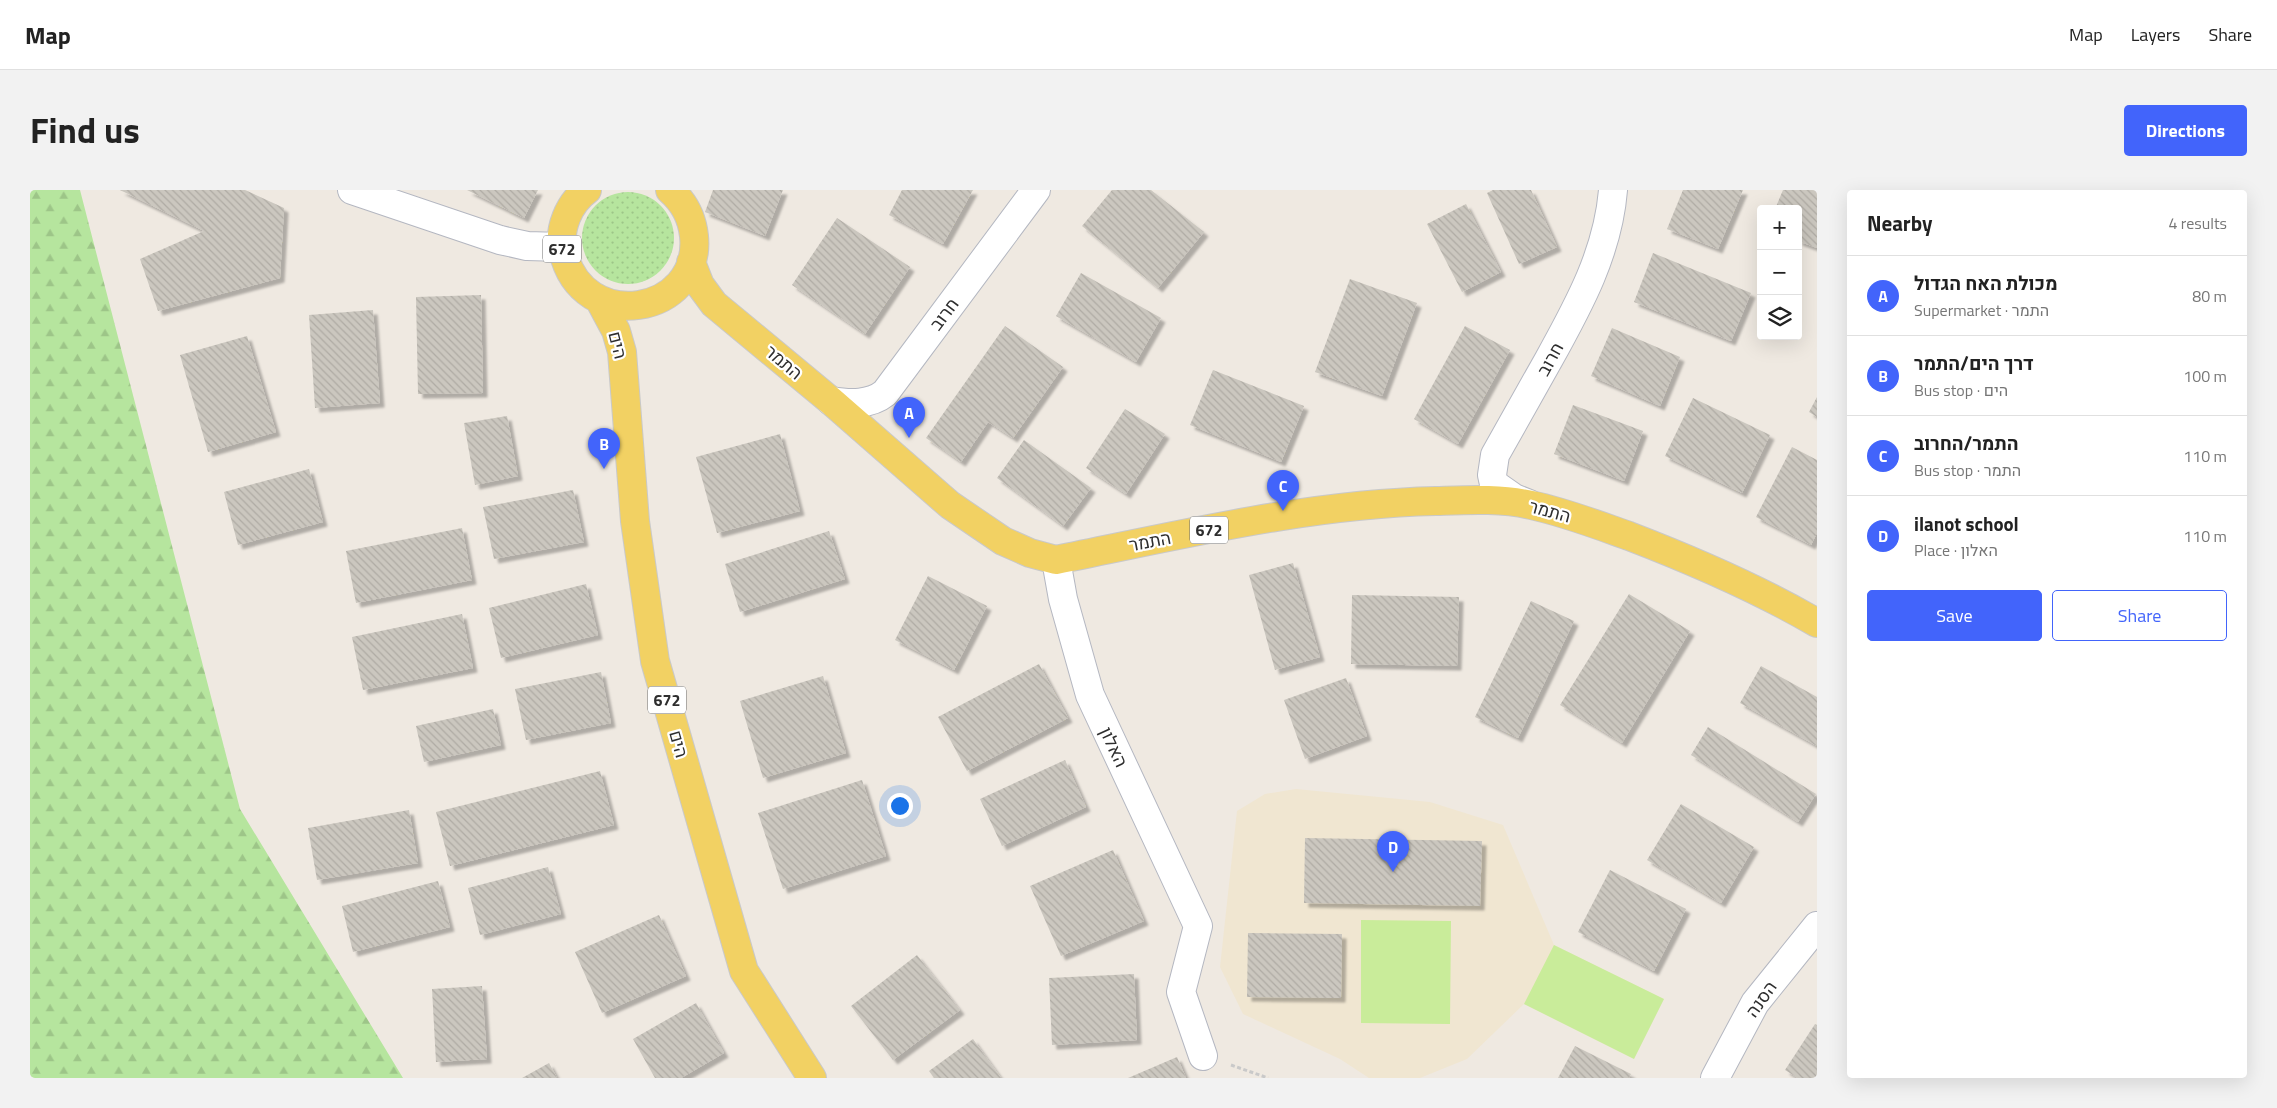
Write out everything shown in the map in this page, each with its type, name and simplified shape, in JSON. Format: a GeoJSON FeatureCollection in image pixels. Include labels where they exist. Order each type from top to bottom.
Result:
{"type":"FeatureCollection","features":[{"type":"Feature","properties":{"kind":"main road","name":"672"},"geometry":{"type":"LineString","coordinates":[[587,190],[569,210],[563,228],[562,247],[566,264],[574,279],[585,292],[600,301],[616,306],[635,307],[653,302],[670,292],[683,279],[691,262],[695,244],[693,227],[687,210],[675,192]]}},
{"type":"Feature","properties":{"kind":"main road","name":"התמר"},"geometry":{"type":"LineString","coordinates":[[691,262],[700,285],[714,304],[950,505],[1003,541],[1030,553],[1056,560],[1297,512],[1350,505],[1461,500],[1530,504],[1601,526],[1698,562],[1817,623]]}},
{"type":"Feature","properties":{"kind":"main road","name":"הים"},"geometry":{"type":"LineString","coordinates":[[600,301],[616,330],[622,352],[635,521],[655,661],[744,970],[812,1078]]}},
{"type":"Feature","properties":{"kind":"street"},"geometry":{"type":"LineString","coordinates":[[352,190],[500,240],[527,246],[562,247]]}},
{"type":"Feature","properties":{"kind":"street","name":"חרוב"},"geometry":{"type":"LineString","coordinates":[[831,402],[872,401],[885,393],[1036,190]]}},
{"type":"Feature","properties":{"kind":"street","name":"חרוב"},"geometry":{"type":"LineString","coordinates":[[1530,504],[1514,498],[1494,484],[1492,476],[1495,455],[1579,306],[1597,265],[1611,212],[1613,190]]}},
{"type":"Feature","properties":{"kind":"street","name":"האלון"},"geometry":{"type":"LineString","coordinates":[[1056,560],[1063,599],[1090,695],[1198,926],[1181,992],[1203,1056]]}},
{"type":"Feature","properties":{"kind":"street","name":"הסנה"},"geometry":{"type":"LineString","coordinates":[[1714,1078],[1755,1004],[1817,926]]}},
{"type":"Feature","properties":{"kind":"path"},"geometry":{"type":"LineString","coordinates":[[1203,1056],[1268,1078]]}},
{"type":"Feature","properties":{"kind":"shaded area"},"geometry":{"type":"Polygon","coordinates":[[[1296,789],[1430,802],[1503,825],[1554,945],[1664,999],[1634,1059],[1524,1004],[1467,1059],[1420,1078],[1369,1078],[1340,1059],[1243,1014],[1220,967],[1237,811],[1265,794],[1296,789]]]}},
{"type":"Feature","properties":{"kind":"green space"},"geometry":{"type":"Polygon","coordinates":[[[30,190],[80,190],[240,809],[403,1078],[30,1078],[30,190]]]}},
{"type":"Feature","properties":{"kind":"green space"},"geometry":{"type":"Polygon","coordinates":[[[628,192],[645,196],[660,206],[670,221],[674,238],[670,255],[660,270],[645,280],[628,284],[611,280],[596,270],[586,255],[582,238],[586,221],[596,206],[611,196],[628,192]]]}},
{"type":"Feature","properties":{"kind":"green space"},"geometry":{"type":"Polygon","coordinates":[[[1361,920],[1451,921],[1450,1024],[1361,1023],[1361,920]]]}},
{"type":"Feature","properties":{"kind":"green space"},"geometry":{"type":"Polygon","coordinates":[[[1554,945],[1664,999],[1634,1059],[1524,1004],[1554,945]]]}},
{"type":"Feature","properties":{"kind":"building"},"geometry":{"type":"Polygon","coordinates":[[[120,190],[245,190],[284,208],[280,278],[158,311],[140,259],[204,231],[120,190]]]}},
{"type":"Feature","properties":{"kind":"building"},"geometry":{"type":"Polygon","coordinates":[[[467,190],[538,190],[524,218],[467,190]]]}},
{"type":"Feature","properties":{"kind":"building"},"geometry":{"type":"Polygon","coordinates":[[[713,190],[783,190],[765,236],[705,212],[713,190]]]}},
{"type":"Feature","properties":{"kind":"building"},"geometry":{"type":"Polygon","coordinates":[[[902,190],[973,190],[943,244],[889,215],[902,190]]]}},
{"type":"Feature","properties":{"kind":"building"},"geometry":{"type":"Polygon","coordinates":[[[1112,190],[1151,190],[1204,232],[1158,288],[1082,226],[1112,190]]]}},
{"type":"Feature","properties":{"kind":"building"},"geometry":{"type":"Polygon","coordinates":[[[1493,190],[1531,190],[1557,247],[1519,264],[1487,193],[1493,190]]]}},
{"type":"Feature","properties":{"kind":"building"},"geometry":{"type":"Polygon","coordinates":[[[1683,190],[1743,190],[1718,249],[1667,229],[1683,190]]]}},
{"type":"Feature","properties":{"kind":"building"},"geometry":{"type":"Polygon","coordinates":[[[1783,190],[1817,190],[1817,248],[1802,242],[1802,205],[1777,205],[1783,190]]]}},
{"type":"Feature","properties":{"kind":"building"},"geometry":{"type":"Polygon","coordinates":[[[1466,204],[1501,272],[1462,292],[1427,224],[1466,204]]]}},
{"type":"Feature","properties":{"kind":"building"},"geometry":{"type":"Polygon","coordinates":[[[837,218],[910,267],[865,334],[792,285],[837,218]]]}},
{"type":"Feature","properties":{"kind":"building"},"geometry":{"type":"Polygon","coordinates":[[[1653,253],[1751,293],[1731,341],[1634,302],[1653,253]]]}},
{"type":"Feature","properties":{"kind":"building"},"geometry":{"type":"Polygon","coordinates":[[[1081,273],[1161,318],[1136,362],[1056,316],[1081,273]]]}},
{"type":"Feature","properties":{"kind":"building"},"geometry":{"type":"Polygon","coordinates":[[[1350,279],[1417,303],[1382,396],[1315,372],[1350,279]]]}},
{"type":"Feature","properties":{"kind":"building"},"geometry":{"type":"Polygon","coordinates":[[[481,295],[483,393],[418,394],[416,297],[481,295]]]}},
{"type":"Feature","properties":{"kind":"building"},"geometry":{"type":"Polygon","coordinates":[[[373,310],[380,403],[315,408],[309,315],[373,310]]]}},
{"type":"Feature","properties":{"kind":"building"},"geometry":{"type":"Polygon","coordinates":[[[1005,326],[1063,367],[1013,438],[988,422],[961,462],[926,438],[1005,326]]]}},
{"type":"Feature","properties":{"kind":"building"},"geometry":{"type":"Polygon","coordinates":[[[1465,326],[1510,350],[1458,444],[1414,419],[1465,326]]]}},
{"type":"Feature","properties":{"kind":"building"},"geometry":{"type":"Polygon","coordinates":[[[1612,328],[1680,357],[1660,406],[1591,376],[1612,328]]]}},
{"type":"Feature","properties":{"kind":"building"},"geometry":{"type":"Polygon","coordinates":[[[247,336],[276,432],[208,452],[180,355],[247,336]]]}},
{"type":"Feature","properties":{"kind":"building"},"geometry":{"type":"Polygon","coordinates":[[[1213,370],[1304,406],[1281,462],[1190,425],[1213,370]]]}},
{"type":"Feature","properties":{"kind":"building"},"geometry":{"type":"Polygon","coordinates":[[[1817,397],[1817,417],[1809,412],[1817,397]]]}},
{"type":"Feature","properties":{"kind":"building"},"geometry":{"type":"Polygon","coordinates":[[[1693,398],[1770,435],[1742,493],[1665,456],[1693,398]]]}},
{"type":"Feature","properties":{"kind":"building"},"geometry":{"type":"Polygon","coordinates":[[[1573,405],[1643,431],[1624,481],[1554,454],[1573,405]]]}},
{"type":"Feature","properties":{"kind":"building"},"geometry":{"type":"Polygon","coordinates":[[[1125,409],[1165,434],[1126,494],[1086,468],[1125,409]]]}},
{"type":"Feature","properties":{"kind":"building"},"geometry":{"type":"Polygon","coordinates":[[[507,416],[518,476],[475,485],[464,423],[507,416]]]}},
{"type":"Feature","properties":{"kind":"building"},"geometry":{"type":"Polygon","coordinates":[[[780,434],[800,511],[717,533],[696,457],[780,434]]]}},
{"type":"Feature","properties":{"kind":"building"},"geometry":{"type":"Polygon","coordinates":[[[1024,440],[1091,488],[1063,526],[997,478],[1024,440]]]}},
{"type":"Feature","properties":{"kind":"building"},"geometry":{"type":"Polygon","coordinates":[[[1792,447],[1817,460],[1817,533],[1811,545],[1756,517],[1792,447]]]}},
{"type":"Feature","properties":{"kind":"building"},"geometry":{"type":"Polygon","coordinates":[[[309,469],[323,522],[238,545],[224,492],[309,469]]]}},
{"type":"Feature","properties":{"kind":"building"},"geometry":{"type":"Polygon","coordinates":[[[573,490],[584,542],[494,559],[483,507],[573,490]]]}},
{"type":"Feature","properties":{"kind":"building"},"geometry":{"type":"Polygon","coordinates":[[[462,528],[472,580],[356,603],[346,551],[462,528]]]}},
{"type":"Feature","properties":{"kind":"building"},"geometry":{"type":"Polygon","coordinates":[[[829,531],[845,579],[740,612],[725,564],[829,531]]]}},
{"type":"Feature","properties":{"kind":"building"},"geometry":{"type":"Polygon","coordinates":[[[1293,563],[1320,657],[1275,670],[1249,575],[1293,563]]]}},
{"type":"Feature","properties":{"kind":"building"},"geometry":{"type":"Polygon","coordinates":[[[928,576],[987,606],[954,670],[895,640],[928,576]]]}},
{"type":"Feature","properties":{"kind":"building"},"geometry":{"type":"Polygon","coordinates":[[[586,584],[598,635],[501,658],[489,608],[586,584]]]}},
{"type":"Feature","properties":{"kind":"building"},"geometry":{"type":"Polygon","coordinates":[[[1629,594],[1690,631],[1622,743],[1560,705],[1629,594]]]}},
{"type":"Feature","properties":{"kind":"building"},"geometry":{"type":"Polygon","coordinates":[[[1352,595],[1459,597],[1457,666],[1351,664],[1352,595]]]}},
{"type":"Feature","properties":{"kind":"building"},"geometry":{"type":"Polygon","coordinates":[[[1531,601],[1574,621],[1518,738],[1475,717],[1531,601]]]}},
{"type":"Feature","properties":{"kind":"building"},"geometry":{"type":"Polygon","coordinates":[[[462,614],[473,668],[363,690],[352,637],[462,614]]]}},
{"type":"Feature","properties":{"kind":"building"},"geometry":{"type":"Polygon","coordinates":[[[1039,664],[1068,718],[967,771],[938,717],[1039,664]]]}},
{"type":"Feature","properties":{"kind":"building"},"geometry":{"type":"Polygon","coordinates":[[[1761,666],[1817,697],[1817,746],[1740,703],[1761,666]]]}},
{"type":"Feature","properties":{"kind":"building"},"geometry":{"type":"Polygon","coordinates":[[[601,672],[611,723],[526,740],[515,689],[601,672]]]}},
{"type":"Feature","properties":{"kind":"building"},"geometry":{"type":"Polygon","coordinates":[[[823,676],[846,753],[763,778],[740,701],[823,676]]]}},
{"type":"Feature","properties":{"kind":"building"},"geometry":{"type":"Polygon","coordinates":[[[1346,678],[1367,736],[1305,759],[1284,700],[1346,678]]]}},
{"type":"Feature","properties":{"kind":"building"},"geometry":{"type":"Polygon","coordinates":[[[493,709],[501,745],[424,762],[416,726],[493,709]]]}},
{"type":"Feature","properties":{"kind":"building"},"geometry":{"type":"Polygon","coordinates":[[[1708,727],[1816,794],[1798,822],[1691,755],[1708,727]]]}},
{"type":"Feature","properties":{"kind":"building"},"geometry":{"type":"Polygon","coordinates":[[[1065,760],[1086,807],[1002,846],[980,799],[1065,760]]]}},
{"type":"Feature","properties":{"kind":"building"},"geometry":{"type":"Polygon","coordinates":[[[600,771],[614,825],[450,866],[436,812],[600,771]]]}},
{"type":"Feature","properties":{"kind":"building"},"geometry":{"type":"Polygon","coordinates":[[[862,780],[886,856],[783,889],[758,813],[862,780]]]}},
{"type":"Feature","properties":{"kind":"building"},"geometry":{"type":"Polygon","coordinates":[[[1681,804],[1754,847],[1721,903],[1647,860],[1681,804]]]}},
{"type":"Feature","properties":{"kind":"building"},"geometry":{"type":"Polygon","coordinates":[[[409,810],[418,863],[317,880],[308,828],[409,810]]]}},
{"type":"Feature","properties":{"kind":"building"},"geometry":{"type":"Polygon","coordinates":[[[1305,838],[1482,841],[1480,906],[1304,903],[1305,838]]]}},
{"type":"Feature","properties":{"kind":"building"},"geometry":{"type":"Polygon","coordinates":[[[1113,850],[1144,921],[1061,956],[1030,886],[1113,850]]]}},
{"type":"Feature","properties":{"kind":"building"},"geometry":{"type":"Polygon","coordinates":[[[548,867],[561,914],[480,935],[468,888],[548,867]]]}},
{"type":"Feature","properties":{"kind":"building"},"geometry":{"type":"Polygon","coordinates":[[[1610,870],[1686,909],[1654,971],[1578,932],[1610,870]]]}},
{"type":"Feature","properties":{"kind":"building"},"geometry":{"type":"Polygon","coordinates":[[[438,881],[450,927],[353,952],[342,906],[438,881]]]}},
{"type":"Feature","properties":{"kind":"building"},"geometry":{"type":"Polygon","coordinates":[[[659,915],[686,976],[602,1013],[575,952],[659,915]]]}},
{"type":"Feature","properties":{"kind":"building"},"geometry":{"type":"Polygon","coordinates":[[[1248,933],[1342,934],[1341,998],[1247,997],[1248,933]]]}},
{"type":"Feature","properties":{"kind":"building"},"geometry":{"type":"Polygon","coordinates":[[[917,955],[960,1010],[893,1060],[851,1006],[917,955]]]}},
{"type":"Feature","properties":{"kind":"building"},"geometry":{"type":"Polygon","coordinates":[[[1134,974],[1137,1040],[1052,1045],[1049,978],[1134,974]]]}},
{"type":"Feature","properties":{"kind":"building"},"geometry":{"type":"Polygon","coordinates":[[[482,986],[487,1059],[436,1062],[432,989],[482,986]]]}},
{"type":"Feature","properties":{"kind":"building"},"geometry":{"type":"Polygon","coordinates":[[[696,1003],[724,1053],[681,1078],[655,1078],[633,1039],[696,1003]]]}},
{"type":"Feature","properties":{"kind":"building"},"geometry":{"type":"Polygon","coordinates":[[[1815,1024],[1817,1025],[1817,1078],[1798,1078],[1785,1070],[1815,1024]]]}},
{"type":"Feature","properties":{"kind":"building"},"geometry":{"type":"Polygon","coordinates":[[[973,1039],[1001,1078],[934,1078],[929,1071],[973,1039]]]}},
{"type":"Feature","properties":{"kind":"building"},"geometry":{"type":"Polygon","coordinates":[[[1575,1046],[1631,1074],[1629,1078],[1558,1078],[1575,1046]]]}},
{"type":"Feature","properties":{"kind":"building"},"geometry":{"type":"Polygon","coordinates":[[[1177,1057],[1186,1078],[1128,1078],[1177,1057]]]}},
{"type":"Feature","properties":{"kind":"building"},"geometry":{"type":"Polygon","coordinates":[[[549,1063],[557,1078],[522,1078],[549,1063]]]}},
{"type":"Feature","properties":{"kind":"place","name":"מכולת האח הגדול"},"geometry":{"type":"Point","coordinates":[909,438]}},
{"type":"Feature","properties":{"kind":"place","name":"דרך הים/התמר"},"geometry":{"type":"Point","coordinates":[604,469]}},
{"type":"Feature","properties":{"kind":"place","name":"התמר/החרוב"},"geometry":{"type":"Point","coordinates":[1283,511]}},
{"type":"Feature","properties":{"kind":"place","name":"ilanot school"},"geometry":{"type":"Point","coordinates":[1393,872]}}]}
